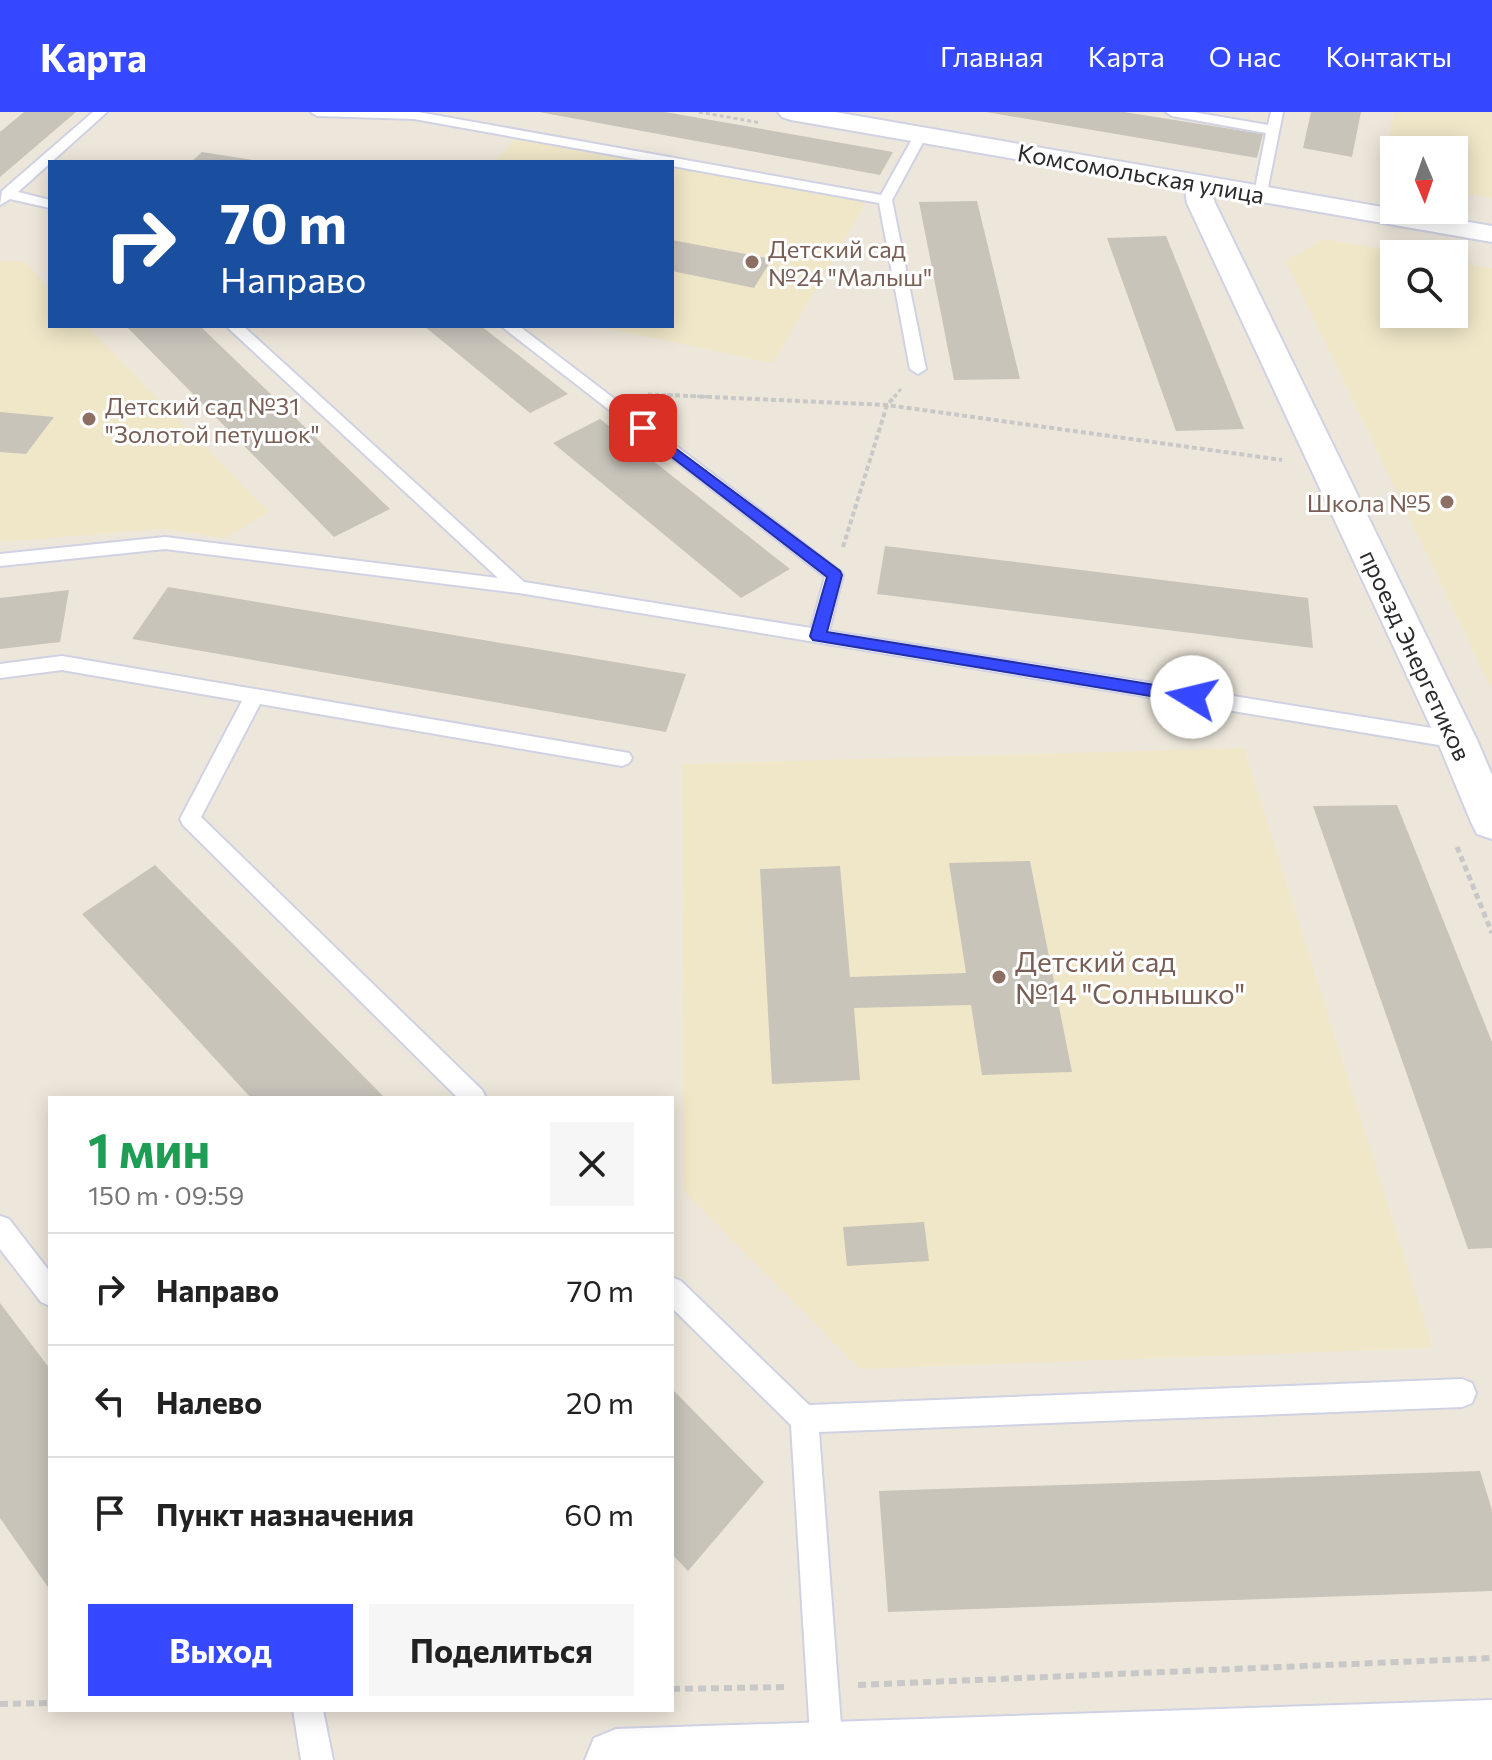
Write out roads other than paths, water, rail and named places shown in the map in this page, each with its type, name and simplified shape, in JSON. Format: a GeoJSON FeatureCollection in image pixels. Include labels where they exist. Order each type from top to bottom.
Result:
{"type":"FeatureCollection","features":[{"type":"Feature","properties":{"kind":"street","name":"Комсомольская улица"},"geometry":{"type":"LineString","coordinates":[[791,112],[850,117],[921,135],[1492,234]]}},
{"type":"Feature","properties":{"kind":"street","name":"проезд Энергетиков"},"geometry":{"type":"LineString","coordinates":[[1197,183],[1201,203],[1457,740],[1492,822]]}},
{"type":"Feature","properties":{"kind":"street"},"geometry":{"type":"LineString","coordinates":[[616,1760],[867,1755],[1492,1731]]}},
{"type":"Feature","properties":{"kind":"lane"},"geometry":{"type":"LineString","coordinates":[[4,198],[101,112]]}},
{"type":"Feature","properties":{"kind":"lane"},"geometry":{"type":"LineString","coordinates":[[317,112],[414,115],[663,160]]}},
{"type":"Feature","properties":{"kind":"lane"},"geometry":{"type":"LineString","coordinates":[[1172,112],[1273,130]]}},
{"type":"Feature","properties":{"kind":"lane"},"geometry":{"type":"LineString","coordinates":[[1261,194],[1277,112]]}},
{"type":"Feature","properties":{"kind":"lane"},"geometry":{"type":"LineString","coordinates":[[918,369],[885,200],[921,135]]}},
{"type":"Feature","properties":{"kind":"lane"},"geometry":{"type":"LineString","coordinates":[[674,162],[885,200]]}},
{"type":"Feature","properties":{"kind":"lane"},"geometry":{"type":"LineString","coordinates":[[4,198],[48,204]]}},
{"type":"Feature","properties":{"kind":"lane"},"geometry":{"type":"LineString","coordinates":[[236,328],[519,587]]}},
{"type":"Feature","properties":{"kind":"lane"},"geometry":{"type":"LineString","coordinates":[[512,328],[834,575],[818,636]]}},
{"type":"Feature","properties":{"kind":"lane"},"geometry":{"type":"LineString","coordinates":[[0,560],[165,543],[519,587],[1457,740]]}},
{"type":"Feature","properties":{"kind":"lane"},"geometry":{"type":"LineString","coordinates":[[0,671],[62,663],[622,758]]}},
{"type":"Feature","properties":{"kind":"lane"},"geometry":{"type":"LineString","coordinates":[[254,696],[190,819],[472,1096]]}},
{"type":"Feature","properties":{"kind":"lane"},"geometry":{"type":"LineString","coordinates":[[0,1228],[48,1290]]}},
{"type":"Feature","properties":{"kind":"lane"},"geometry":{"type":"LineString","coordinates":[[674,1292],[804,1419],[822,1686],[867,1755]]}},
{"type":"Feature","properties":{"kind":"lane"},"geometry":{"type":"LineString","coordinates":[[804,1419],[1462,1393]]}},
{"type":"Feature","properties":{"kind":"lane"},"geometry":{"type":"LineString","coordinates":[[308,1712],[317,1760]]}},
{"type":"Feature","properties":{"kind":"place","name":"Детский сад №24 \"Малыш\""},"geometry":{"type":"Point","coordinates":[752,262]}},
{"type":"Feature","properties":{"kind":"place","name":"Детский сад №31 \"Золотой петушок\""},"geometry":{"type":"Point","coordinates":[89,419]}},
{"type":"Feature","properties":{"kind":"place","name":"Школа №5"},"geometry":{"type":"Point","coordinates":[1447,502]}},
{"type":"Feature","properties":{"kind":"place","name":"Детский сад №14 \"Солнышко\""},"geometry":{"type":"Point","coordinates":[999,977]}}]}
